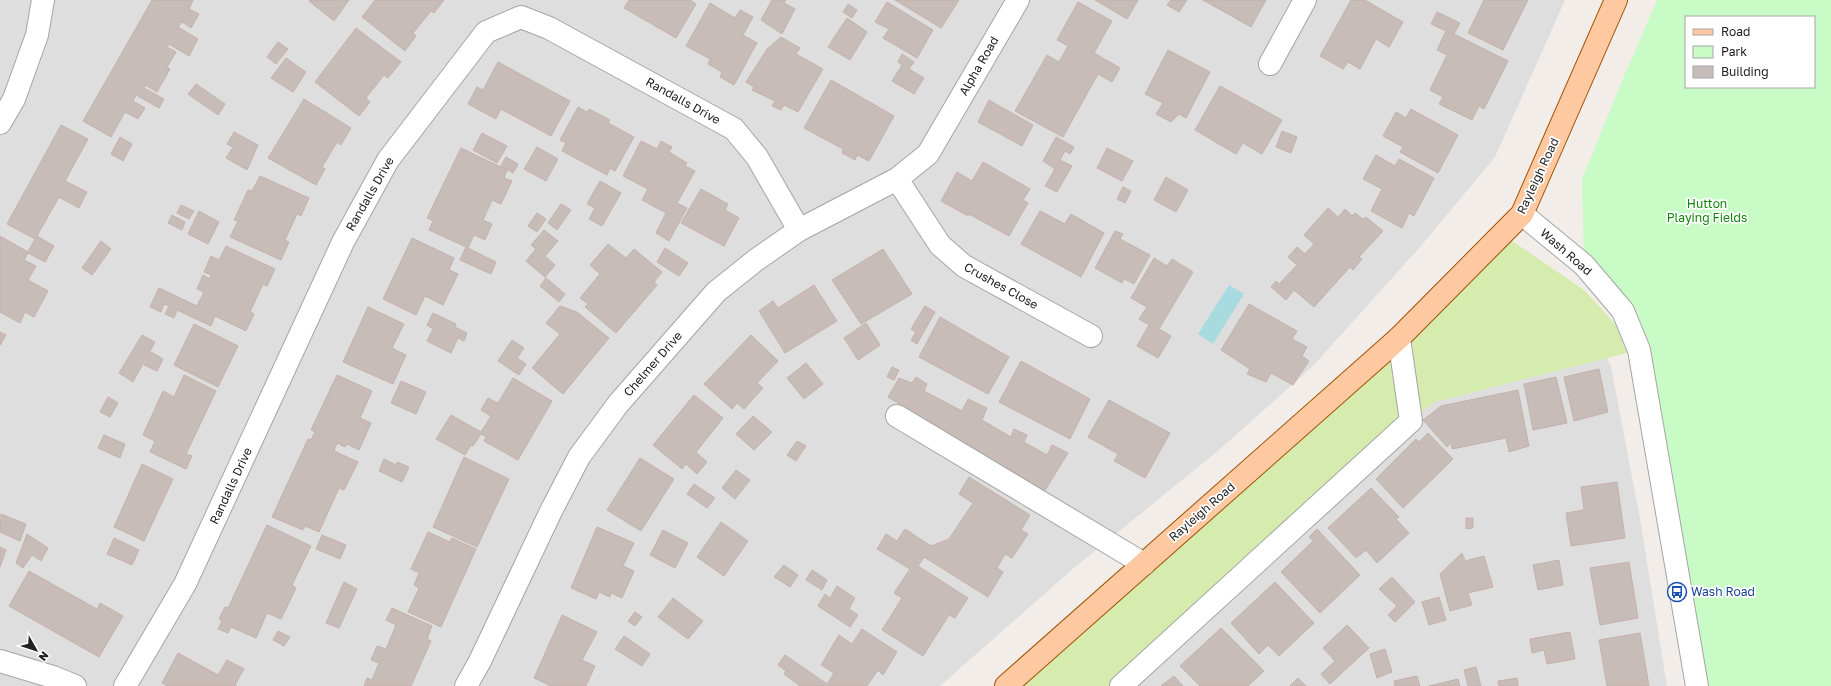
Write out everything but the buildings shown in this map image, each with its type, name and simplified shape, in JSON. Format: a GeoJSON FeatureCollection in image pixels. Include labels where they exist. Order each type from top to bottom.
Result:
{"type":"FeatureCollection","features":[{"type":"Feature","properties":{"kind":"main road","name":"Rayleigh Road"},"geometry":{"type":"LineString","coordinates":[[1006,686],[1399,338],[1522,214],[1616,0]]}},
{"type":"Feature","properties":{"kind":"street"},"geometry":{"type":"LineString","coordinates":[[0,123],[14,99],[37,35],[43,0]]}},
{"type":"Feature","properties":{"kind":"street","name":"Alpha Road"},"geometry":{"type":"LineString","coordinates":[[941,133],[1018,0]]}},
{"type":"Feature","properties":{"kind":"street"},"geometry":{"type":"LineString","coordinates":[[1270,64],[1305,0]]}},
{"type":"Feature","properties":{"kind":"street","name":"Randalls Drive"},"geometry":{"type":"LineString","coordinates":[[125,686],[185,584],[343,242],[384,167],[486,32],[521,17],[549,28],[734,130],[757,157],[799,230]]}},
{"type":"Feature","properties":{"kind":"street","name":"Chelmer Drive"},"geometry":{"type":"LineString","coordinates":[[466,686],[480,661],[551,511],[579,457],[618,404],[716,292],[756,260],[799,230],[897,180],[928,154],[941,133]]}},
{"type":"Feature","properties":{"kind":"street","name":"Crushes Close"},"geometry":{"type":"LineString","coordinates":[[897,180],[940,245],[964,266],[1091,336]]}},
{"type":"Feature","properties":{"kind":"street","name":"Wash Road"},"geometry":{"type":"LineString","coordinates":[[1522,214],[1584,265],[1623,311],[1640,350],[1697,686]]}},
{"type":"Feature","properties":{"kind":"street"},"geometry":{"type":"LineString","coordinates":[[1121,686],[1411,420],[1399,338]]}},
{"type":"Feature","properties":{"kind":"street"},"geometry":{"type":"LineString","coordinates":[[897,416],[1144,564]]}},
{"type":"Feature","properties":{"kind":"street"},"geometry":{"type":"LineString","coordinates":[[0,661],[53,677],[75,686]]}},
{"type":"Feature","properties":{"kind":"shaded area"},"geometry":{"type":"Polygon","coordinates":[[[0,0],[1565,0],[1495,157],[1420,247],[1312,367],[1219,450],[1075,567],[940,686],[0,686],[0,0]]]}},
{"type":"Feature","properties":{"kind":"shaded area"},"geometry":{"type":"Polygon","coordinates":[[[1599,343],[1611,366],[1640,519],[1667,686],[1128,686],[1436,390],[1599,343]]]}},
{"type":"Feature","properties":{"kind":"green space","name":"Hutton Playing Fields"},"geometry":{"type":"Polygon","coordinates":[[[1657,0],[1831,0],[1831,686],[1697,686],[1639,351],[1584,265],[1582,179],[1657,0]]]}},
{"type":"Feature","properties":{"kind":"green space"},"geometry":{"type":"Polygon","coordinates":[[[1502,234],[1584,290],[1639,350],[1434,402],[1411,421],[1121,686],[1006,686],[1502,234]]]}},
{"type":"Feature","properties":{"kind":"water"},"geometry":{"type":"Polygon","coordinates":[[[1229,285],[1244,294],[1213,344],[1198,334],[1229,285]]]}},
{"type":"Feature","properties":{"kind":"place","name":"Wash Road"},"geometry":{"type":"Point","coordinates":[1677,592]}}]}
